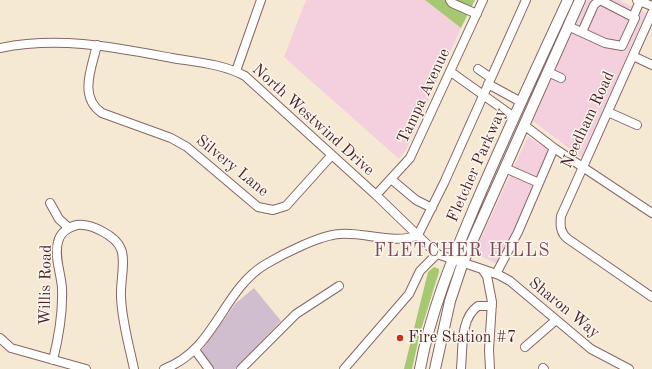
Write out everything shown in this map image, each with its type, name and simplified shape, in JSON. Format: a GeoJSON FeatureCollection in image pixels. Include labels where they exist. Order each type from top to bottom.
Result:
{"type":"FeatureCollection","features":[{"type":"Feature","properties":{"kind":"main road","name":"Fletcher Parkway"},"geometry":{"type":"LineString","coordinates":[[420,369],[425,339],[453,259],[514,117],[568,0]]}},
{"type":"Feature","properties":{"kind":"main road","name":"Fletcher Parkway"},"geometry":{"type":"LineString","coordinates":[[435,369],[450,301],[463,262],[580,0]]}},
{"type":"Feature","properties":{"kind":"main road"},"geometry":{"type":"LineString","coordinates":[[521,102],[520,116],[524,125]]}},
{"type":"Feature","properties":{"kind":"main road"},"geometry":{"type":"LineString","coordinates":[[514,117],[518,121],[516,143]]}},
{"type":"Feature","properties":{"kind":"street"},"geometry":{"type":"LineString","coordinates":[[236,71],[261,0]]}},
{"type":"Feature","properties":{"kind":"street"},"geometry":{"type":"LineString","coordinates":[[450,0],[452,3],[477,14]]}},
{"type":"Feature","properties":{"kind":"street","name":"Tampa Avenue"},"geometry":{"type":"LineString","coordinates":[[376,195],[410,158],[483,0]]}},
{"type":"Feature","properties":{"kind":"street"},"geometry":{"type":"LineString","coordinates":[[164,369],[182,360],[195,350],[211,332],[246,281],[266,264],[289,252],[336,234],[405,239],[418,234],[432,208],[526,0]]}},
{"type":"Feature","properties":{"kind":"street"},"geometry":{"type":"LineString","coordinates":[[582,32],[594,5],[600,0],[633,17]]}},
{"type":"Feature","properties":{"kind":"street"},"geometry":{"type":"LineString","coordinates":[[568,26],[605,43],[622,46],[635,18],[633,17],[639,1],[652,6]]}},
{"type":"Feature","properties":{"kind":"street","name":"Needham Road"},"geometry":{"type":"LineString","coordinates":[[652,13],[582,166],[561,216],[560,225],[563,235],[568,239],[652,297]]}},
{"type":"Feature","properties":{"kind":"street","name":"North Westwind Drive"},"geometry":{"type":"LineString","coordinates":[[0,48],[24,44],[62,41],[97,45],[225,67],[236,71],[245,76],[331,156],[376,195],[437,254],[482,269]]}},
{"type":"Feature","properties":{"kind":"street","name":"Silvery Lane"},"geometry":{"type":"LineString","coordinates":[[97,45],[87,86],[88,96],[95,108],[102,113],[170,138],[187,147],[258,207],[273,210],[286,206],[331,156]]}},
{"type":"Feature","properties":{"kind":"street"},"geometry":{"type":"LineString","coordinates":[[633,56],[652,65]]}},
{"type":"Feature","properties":{"kind":"street"},"geometry":{"type":"LineString","coordinates":[[478,69],[489,81],[521,102]]}},
{"type":"Feature","properties":{"kind":"street"},"geometry":{"type":"LineString","coordinates":[[451,72],[514,117]]}},
{"type":"Feature","properties":{"kind":"street"},"geometry":{"type":"LineString","coordinates":[[548,72],[561,78]]}},
{"type":"Feature","properties":{"kind":"street"},"geometry":{"type":"LineString","coordinates":[[608,112],[636,125]]}},
{"type":"Feature","properties":{"kind":"street"},"geometry":{"type":"LineString","coordinates":[[524,125],[554,148],[652,213]]}},
{"type":"Feature","properties":{"kind":"street"},"geometry":{"type":"LineString","coordinates":[[496,274],[554,148]]}},
{"type":"Feature","properties":{"kind":"street"},"geometry":{"type":"LineString","coordinates":[[505,168],[539,183]]}},
{"type":"Feature","properties":{"kind":"street"},"geometry":{"type":"LineString","coordinates":[[391,179],[416,200],[432,208]]}},
{"type":"Feature","properties":{"kind":"street"},"geometry":{"type":"LineString","coordinates":[[50,203],[59,219],[69,228]]}},
{"type":"Feature","properties":{"kind":"street","name":"Willis Road"},"geometry":{"type":"LineString","coordinates":[[53,360],[59,334],[62,307],[62,287],[57,247],[61,236],[69,228],[81,225],[89,226],[112,238],[121,249],[123,256],[121,295],[122,318],[134,369]]}},
{"type":"Feature","properties":{"kind":"street"},"geometry":{"type":"LineString","coordinates":[[344,369],[409,294],[420,271],[437,254]]}},
{"type":"Feature","properties":{"kind":"street"},"geometry":{"type":"LineString","coordinates":[[482,269],[487,276],[492,306],[489,350],[490,369]]}},
{"type":"Feature","properties":{"kind":"street","name":"Sharon Way"},"geometry":{"type":"LineString","coordinates":[[482,269],[510,281],[591,349],[629,369]]}},
{"type":"Feature","properties":{"kind":"street"},"geometry":{"type":"LineString","coordinates":[[241,369],[296,314],[340,286]]}},
{"type":"Feature","properties":{"kind":"street"},"geometry":{"type":"LineString","coordinates":[[461,368],[465,326],[469,316],[478,306],[492,306]]}},
{"type":"Feature","properties":{"kind":"street"},"geometry":{"type":"LineString","coordinates":[[525,347],[556,320]]}},
{"type":"Feature","properties":{"kind":"street"},"geometry":{"type":"LineString","coordinates":[[0,338],[11,348],[86,369]]}},
{"type":"Feature","properties":{"kind":"street"},"geometry":{"type":"LineString","coordinates":[[195,350],[209,369]]}},
{"type":"Feature","properties":{"kind":"shaded area"},"geometry":{"type":"Polygon","coordinates":[[[306,0],[425,0],[461,28],[406,150],[399,159],[284,57],[306,0]]]}},
{"type":"Feature","properties":{"kind":"shaded area"},"geometry":{"type":"Polygon","coordinates":[[[587,0],[619,0],[646,13],[582,158],[533,121],[587,0]]]}},
{"type":"Feature","properties":{"kind":"shaded area"},"geometry":{"type":"Polygon","coordinates":[[[528,137],[551,151],[498,264],[474,253],[528,137]]]}},
{"type":"Feature","properties":{"kind":"shaded area"},"geometry":{"type":"Polygon","coordinates":[[[254,288],[281,321],[235,369],[212,369],[203,357],[201,351],[236,303],[254,288]]]}},
{"type":"Feature","properties":{"kind":"green space"},"geometry":{"type":"Polygon","coordinates":[[[425,0],[475,0],[461,28],[425,0]]]}},
{"type":"Feature","properties":{"kind":"green space"},"geometry":{"type":"Polygon","coordinates":[[[434,267],[439,269],[439,272],[420,333],[412,369],[404,369],[428,272],[434,267]]]}},
{"type":"Feature","properties":{"kind":"place","name":"Fire Station #7"},"geometry":{"type":"Point","coordinates":[400,338]}},
{"type":"Feature","properties":{"kind":"district","name":"FLETCHER HILLS"},"geometry":{"type":"Point","coordinates":[462,251]}}]}
